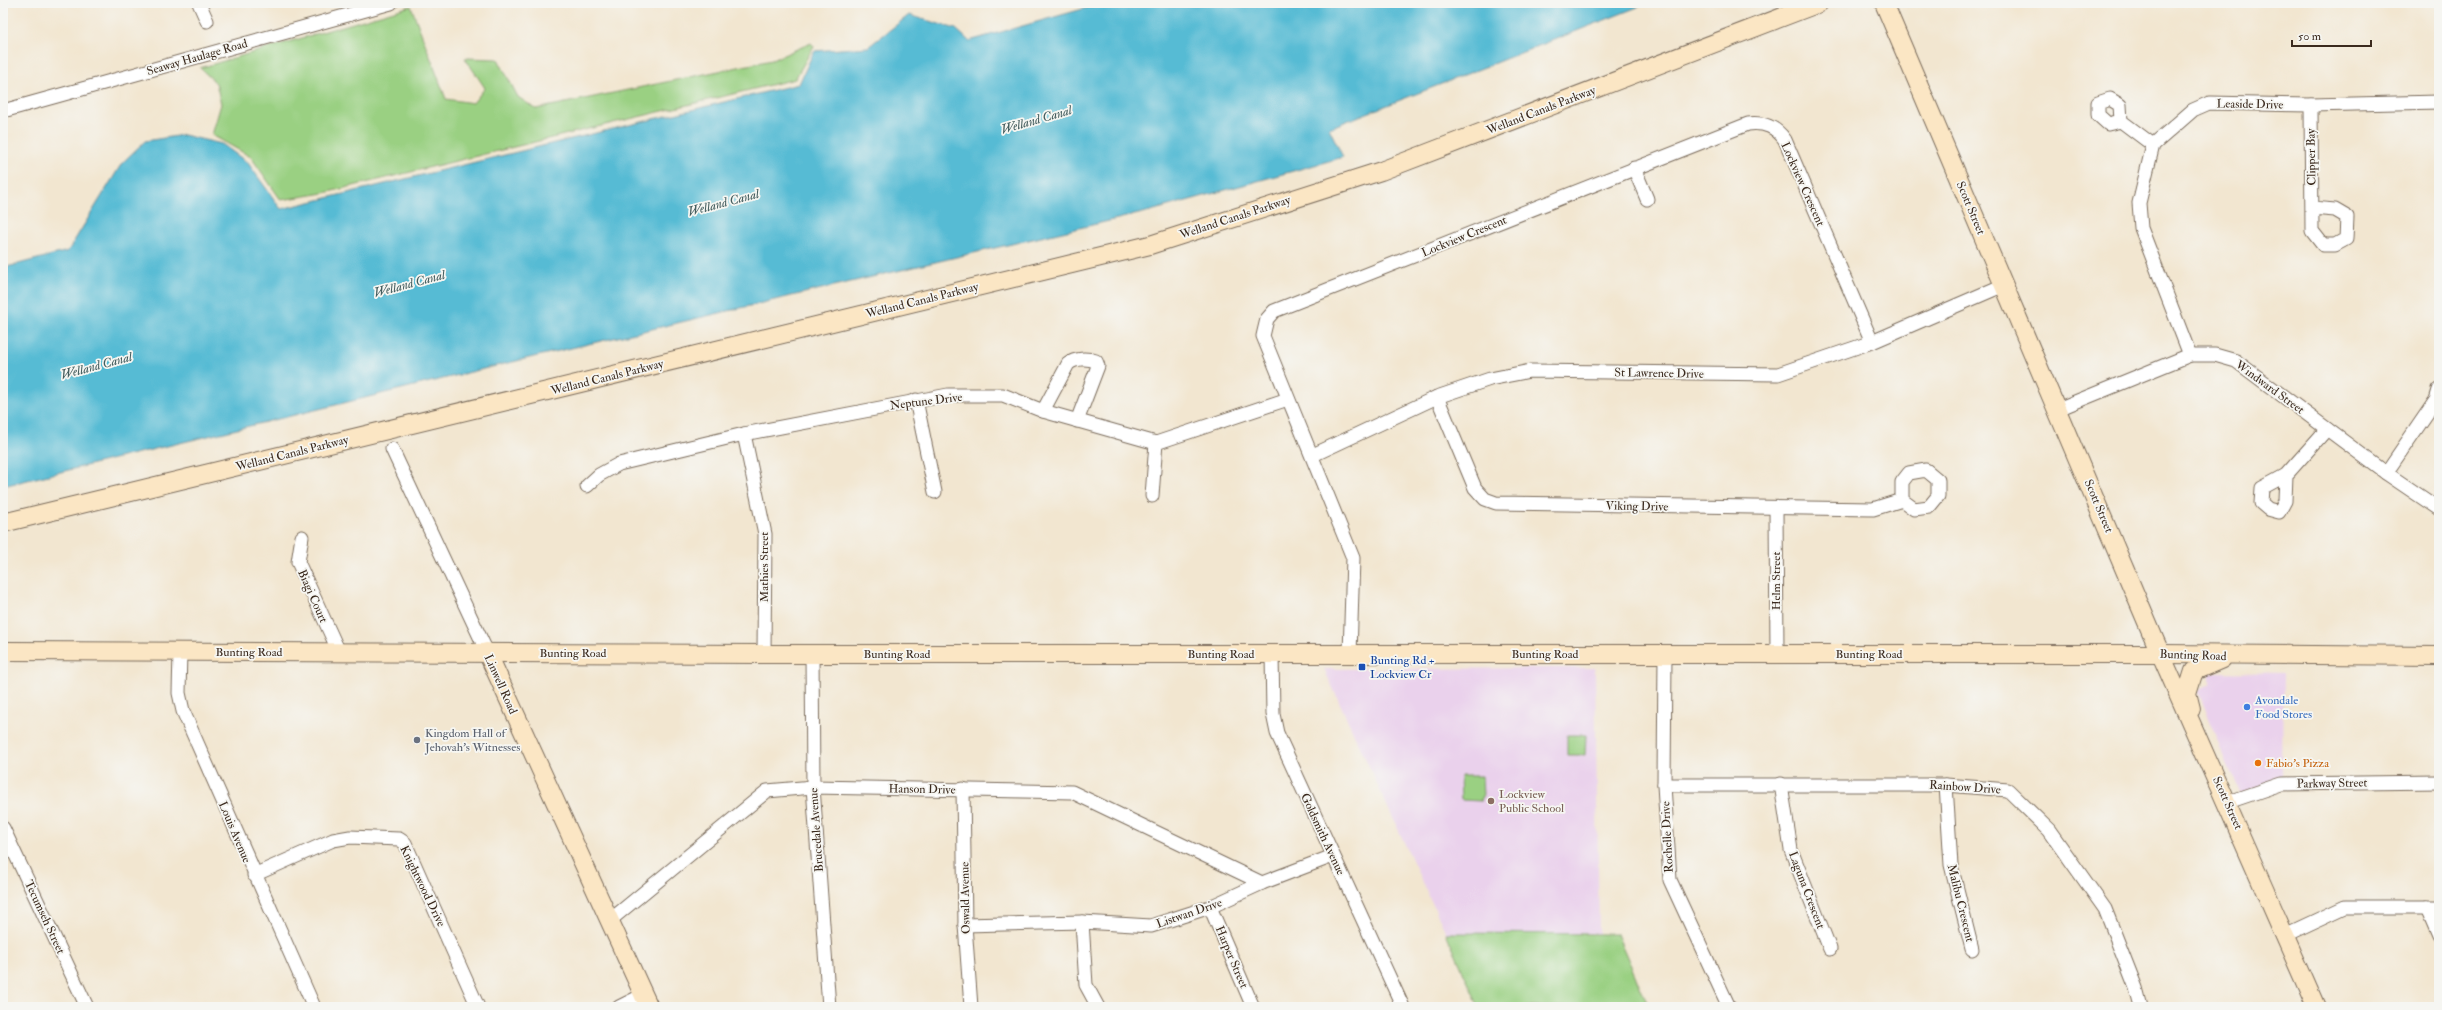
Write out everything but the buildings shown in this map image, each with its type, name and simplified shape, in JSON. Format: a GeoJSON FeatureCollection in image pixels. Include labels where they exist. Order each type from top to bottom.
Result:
{"type":"FeatureCollection","features":[{"type":"Feature","properties":{"kind":"main road","name":"Welland Canals Parkway"},"geometry":{"type":"LineString","coordinates":[[3,524],[1150,244],[1381,171],[1819,3]]}},
{"type":"Feature","properties":{"kind":"main road","name":"Scott Street"},"geometry":{"type":"LineString","coordinates":[[1884,3],[2161,654],[2228,802],[2316,1007]]}},
{"type":"Feature","properties":{"kind":"main road","name":"Bunting Road"},"geometry":{"type":"LineString","coordinates":[[3,651],[764,654],[2161,654],[2228,656],[2439,656]]}},
{"type":"Feature","properties":{"kind":"main road","name":"Linwell Road"},"geometry":{"type":"LineString","coordinates":[[487,652],[608,922],[646,1001]]}},
{"type":"Feature","properties":{"kind":"main road"},"geometry":{"type":"LineString","coordinates":[[2199,736],[2187,694],[2190,680],[2194,671],[2228,656]]}},
{"type":"Feature","properties":{"kind":"street"},"geometry":{"type":"LineString","coordinates":[[199,3],[207,21]]}},
{"type":"Feature","properties":{"kind":"street","name":"Seaway Haulage Road"},"geometry":{"type":"LineString","coordinates":[[3,111],[391,3]]}},
{"type":"Feature","properties":{"kind":"street","name":"Leaside Drive"},"geometry":{"type":"LineString","coordinates":[[2153,145],[2193,110],[2209,103],[2311,105],[2439,102]]}},
{"type":"Feature","properties":{"kind":"street","name":"Clipper Bay"},"geometry":{"type":"LineString","coordinates":[[2311,105],[2312,208]]}},
{"type":"Feature","properties":{"kind":"street"},"geometry":{"type":"LineString","coordinates":[[2122,120],[2153,145],[2139,203],[2141,228],[2190,355]]}},
{"type":"Feature","properties":{"kind":"street","name":"Lockview Crescent"},"geometry":{"type":"LineString","coordinates":[[1350,654],[1353,558],[1313,455],[1263,336],[1267,319],[1274,311],[1634,168],[1748,124],[1758,123],[1776,129],[1785,140],[1872,342]]}},
{"type":"Feature","properties":{"kind":"street"},"geometry":{"type":"LineString","coordinates":[[1634,168],[1647,198]]}},
{"type":"Feature","properties":{"kind":"street","name":"St Lawrence Drive"},"geometry":{"type":"LineString","coordinates":[[1313,455],[1437,398],[1490,378],[1530,371],[1778,374],[1872,342],[2004,285]]}},
{"type":"Feature","properties":{"kind":"street","name":"Windward Street"},"geometry":{"type":"LineString","coordinates":[[2058,409],[2190,355],[2216,355],[2236,361],[2386,473],[2439,509]]}},
{"type":"Feature","properties":{"kind":"street"},"geometry":{"type":"LineString","coordinates":[[1043,411],[1068,364],[1073,360],[1090,359],[1096,361],[1098,366],[1077,421]]}},
{"type":"Feature","properties":{"kind":"street"},"geometry":{"type":"LineString","coordinates":[[2386,473],[2436,400],[2439,390]]}},
{"type":"Feature","properties":{"kind":"street","name":"Neptune Drive"},"geometry":{"type":"LineString","coordinates":[[587,486],[599,475],[619,464],[744,434],[948,395],[1003,395],[1043,411],[1156,443]]}},
{"type":"Feature","properties":{"kind":"street"},"geometry":{"type":"LineString","coordinates":[[1152,496],[1156,443],[1288,398]]}},
{"type":"Feature","properties":{"kind":"street","name":"Viking Drive"},"geometry":{"type":"LineString","coordinates":[[1437,398],[1475,488],[1485,499],[1496,503],[1873,509],[1902,500]]}},
{"type":"Feature","properties":{"kind":"street"},"geometry":{"type":"LineString","coordinates":[[916,400],[935,492]]}},
{"type":"Feature","properties":{"kind":"street"},"geometry":{"type":"LineString","coordinates":[[2286,475],[2327,429]]}},
{"type":"Feature","properties":{"kind":"street","name":"Mathies Street"},"geometry":{"type":"LineString","coordinates":[[744,434],[765,534],[764,654]]}},
{"type":"Feature","properties":{"kind":"street","name":"Linwell Road"},"geometry":{"type":"LineString","coordinates":[[392,449],[487,652]]}},
{"type":"Feature","properties":{"kind":"street","name":"Helm Street"},"geometry":{"type":"LineString","coordinates":[[1776,508],[1777,654]]}},
{"type":"Feature","properties":{"kind":"street","name":"Biagi Court"},"geometry":{"type":"LineString","coordinates":[[302,538],[298,562],[338,652]]}},
{"type":"Feature","properties":{"kind":"street","name":"Louis Avenue"},"geometry":{"type":"LineString","coordinates":[[180,652],[179,693],[183,711],[254,875],[314,1007]]}},
{"type":"Feature","properties":{"kind":"street","name":"Brucedale Avenue"},"geometry":{"type":"LineString","coordinates":[[812,653],[813,787],[829,1007]]}},
{"type":"Feature","properties":{"kind":"street","name":"Goldsmith Avenue"},"geometry":{"type":"LineString","coordinates":[[1272,654],[1273,714],[1277,733],[1402,1007]]}},
{"type":"Feature","properties":{"kind":"street","name":"Rochelle Drive"},"geometry":{"type":"LineString","coordinates":[[1665,654],[1664,785],[1670,880],[1729,1007]]}},
{"type":"Feature","properties":{"kind":"street","name":"Parkway Street"},"geometry":{"type":"LineString","coordinates":[[2228,802],[2281,784],[2439,782]]}},
{"type":"Feature","properties":{"kind":"street","name":"Laguna Crescent"},"geometry":{"type":"LineString","coordinates":[[1780,784],[1791,850],[1830,949]]}},
{"type":"Feature","properties":{"kind":"street","name":"Rainbow Drive"},"geometry":{"type":"LineString","coordinates":[[1664,785],[1946,785],[2008,790],[2048,830],[2106,909],[2136,988],[2141,1007]]}},
{"type":"Feature","properties":{"kind":"street","name":"Malibu Crescent"},"geometry":{"type":"LineString","coordinates":[[1946,785],[1950,866],[1972,949]]}},
{"type":"Feature","properties":{"kind":"street","name":"Hanson Drive"},"geometry":{"type":"LineString","coordinates":[[608,922],[767,791],[813,787],[1072,792],[1262,883]]}},
{"type":"Feature","properties":{"kind":"street","name":"Oswald Avenue"},"geometry":{"type":"LineString","coordinates":[[963,789],[965,925],[971,1007]]}},
{"type":"Feature","properties":{"kind":"street","name":"Tecumseh Street"},"geometry":{"type":"LineString","coordinates":[[3,828],[87,1007]]}},
{"type":"Feature","properties":{"kind":"street","name":"Knightwood Drive"},"geometry":{"type":"LineString","coordinates":[[254,875],[333,840],[344,838],[399,839],[405,843],[478,1007]]}},
{"type":"Feature","properties":{"kind":"street","name":"Listwan Drive"},"geometry":{"type":"LineString","coordinates":[[965,925],[1082,922],[1151,926],[1210,907],[1262,883],[1333,856]]}},
{"type":"Feature","properties":{"kind":"street","name":"Harper Street"},"geometry":{"type":"LineString","coordinates":[[1210,907],[1253,1007]]}},
{"type":"Feature","properties":{"kind":"street"},"geometry":{"type":"LineString","coordinates":[[2285,935],[2345,907],[2433,907],[2439,935]]}},
{"type":"Feature","properties":{"kind":"street"},"geometry":{"type":"LineString","coordinates":[[1082,922],[1086,985],[1098,1007]]}},
{"type":"Feature","properties":{"kind":"street"},"geometry":{"type":"LineString","coordinates":[[619,1007],[646,1001]]}},
{"type":"Feature","properties":{"kind":"shaded area","name":"Lockview Public School"},"geometry":{"type":"Polygon","coordinates":[[[1595,668],[1599,933],[1446,933],[1324,669],[1595,668]]]}},
{"type":"Feature","properties":{"kind":"shaded area"},"geometry":{"type":"Polygon","coordinates":[[[2210,673],[2283,673],[2282,777],[2240,795],[2198,691],[2210,685],[2210,673]]]}},
{"type":"Feature","properties":{"kind":"green space"},"geometry":{"type":"Polygon","coordinates":[[[411,6],[446,99],[473,103],[485,88],[465,58],[498,59],[518,97],[536,109],[772,60],[811,43],[814,46],[795,79],[324,193],[281,200],[251,157],[212,135],[221,104],[216,83],[200,68],[411,6]]]}},
{"type":"Feature","properties":{"kind":"green space"},"geometry":{"type":"Polygon","coordinates":[[[1567,735],[1586,735],[1585,755],[1567,755],[1567,735]]]}},
{"type":"Feature","properties":{"kind":"green space"},"geometry":{"type":"Polygon","coordinates":[[[1460,776],[1482,776],[1483,796],[1481,797],[1481,801],[1461,800],[1460,776]]]}},
{"type":"Feature","properties":{"kind":"green space"},"geometry":{"type":"Polygon","coordinates":[[[1446,933],[1617,934],[1649,1007],[1479,1007],[1446,933]]]}},
{"type":"Feature","properties":{"kind":"water","name":"Welland Canal"},"geometry":{"type":"Polygon","coordinates":[[[1104,3],[1648,3],[1329,128],[1343,157],[1147,212],[508,363],[3,486],[3,268],[68,251],[122,163],[145,141],[183,135],[222,144],[248,163],[281,209],[799,84],[814,51],[868,47],[909,15],[956,29],[969,41],[1104,3]]]}},
{"type":"Feature","properties":{"kind":"place","name":"Bunting Rd + Lockview Cr"},"geometry":{"type":"Point","coordinates":[1362,667]}},
{"type":"Feature","properties":{"kind":"place","name":"Avondale Food Stores"},"geometry":{"type":"Point","coordinates":[2247,707]}},
{"type":"Feature","properties":{"kind":"place","name":"Kingdom Hall of Jehovah's Witnesses"},"geometry":{"type":"Point","coordinates":[417,740]}},
{"type":"Feature","properties":{"kind":"place","name":"Fabio's Pizza"},"geometry":{"type":"Point","coordinates":[2258,763]}},
{"type":"Feature","properties":{"kind":"place","name":"Lockview Public School"},"geometry":{"type":"Point","coordinates":[1491,801]}}]}
